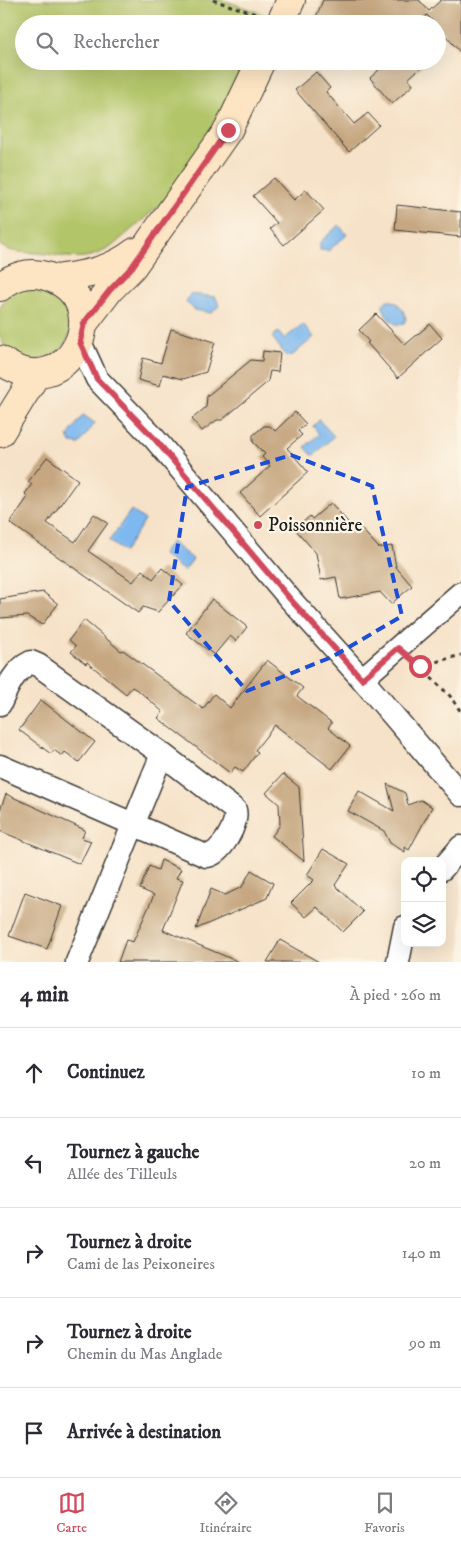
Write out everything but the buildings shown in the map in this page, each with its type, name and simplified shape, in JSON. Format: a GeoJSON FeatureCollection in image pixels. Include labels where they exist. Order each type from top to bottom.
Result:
{"type":"FeatureCollection","features":[{"type":"Feature","properties":{"kind":"street"},"geometry":{"type":"LineString","coordinates":[[275,15],[291,0]]}},
{"type":"Feature","properties":{"kind":"street"},"geometry":{"type":"LineString","coordinates":[[0,360],[23,372],[37,373],[52,370],[74,354],[82,332],[110,290],[132,267],[149,240],[228,130],[257,70]]}},
{"type":"Feature","properties":{"kind":"street"},"geometry":{"type":"LineString","coordinates":[[56,279],[93,274],[121,264],[149,240]]}},
{"type":"Feature","properties":{"kind":"street"},"geometry":{"type":"LineString","coordinates":[[8,276],[40,274],[56,279],[76,297],[81,310],[82,332],[97,379]]}},
{"type":"Feature","properties":{"kind":"street"},"geometry":{"type":"LineString","coordinates":[[64,363],[97,379],[154,438],[290,599],[362,679],[461,795]]}},
{"type":"Feature","properties":{"kind":"street"},"geometry":{"type":"LineString","coordinates":[[0,364],[6,380],[9,402],[2,428]]}},
{"type":"Feature","properties":{"kind":"street"},"geometry":{"type":"LineString","coordinates":[[2,428],[37,373]]}},
{"type":"Feature","properties":{"kind":"street"},"geometry":{"type":"LineString","coordinates":[[362,679],[461,593]]}},
{"type":"Feature","properties":{"kind":"street"},"geometry":{"type":"LineString","coordinates":[[0,704],[12,679],[24,665],[31,662],[38,665],[162,754],[235,810],[235,822],[217,851],[212,855],[206,856],[0,766]]}},
{"type":"Feature","properties":{"kind":"street"},"geometry":{"type":"LineString","coordinates":[[77,962],[162,754]]}},
{"type":"Feature","properties":{"kind":"street"},"geometry":{"type":"LineString","coordinates":[[446,864],[461,847]]}},
{"type":"Feature","properties":{"kind":"street"},"geometry":{"type":"LineString","coordinates":[[398,962],[401,947]]}},
{"type":"Feature","properties":{"kind":"path"},"geometry":{"type":"LineString","coordinates":[[214,0],[256,15]]}},
{"type":"Feature","properties":{"kind":"path"},"geometry":{"type":"LineString","coordinates":[[398,648],[420,666],[450,696],[461,712]]}},
{"type":"Feature","properties":{"kind":"path"},"geometry":{"type":"LineString","coordinates":[[420,666],[461,655]]}},
{"type":"Feature","properties":{"kind":"highlighted area"},"geometry":{"type":"Polygon","coordinates":[[[291,455],[372,486],[402,616],[332,657],[247,691],[169,601],[187,487],[291,455]]]}},
{"type":"Feature","properties":{"kind":"green space"},"geometry":{"type":"Polygon","coordinates":[[[0,0],[223,0],[266,15],[15,15],[15,70],[248,70],[181,187],[111,247],[92,256],[75,258],[14,251],[0,245],[0,0]]]}},
{"type":"Feature","properties":{"kind":"green space"},"geometry":{"type":"Polygon","coordinates":[[[34,286],[48,289],[60,297],[70,316],[71,323],[68,337],[60,349],[41,359],[34,360],[20,357],[8,349],[-1,334],[0,309],[8,297],[27,287],[34,286]]]}},
{"type":"Feature","properties":{"kind":"water"},"geometry":{"type":"Polygon","coordinates":[[[339,225],[347,235],[328,251],[320,250],[320,242],[339,225]]]}},
{"type":"Feature","properties":{"kind":"water"},"geometry":{"type":"Polygon","coordinates":[[[190,294],[216,297],[219,306],[211,313],[195,310],[186,302],[190,294]]]}},
{"type":"Feature","properties":{"kind":"water"},"geometry":{"type":"Polygon","coordinates":[[[387,300],[397,303],[402,309],[406,319],[404,323],[397,325],[388,318],[382,305],[387,300]]]}},
{"type":"Feature","properties":{"kind":"water"},"geometry":{"type":"Polygon","coordinates":[[[303,324],[314,337],[293,355],[287,357],[272,337],[278,332],[284,339],[303,324]]]}},
{"type":"Feature","properties":{"kind":"water"},"geometry":{"type":"Polygon","coordinates":[[[83,415],[95,423],[79,444],[71,443],[68,436],[83,415]]]}},
{"type":"Feature","properties":{"kind":"water"},"geometry":{"type":"Polygon","coordinates":[[[319,420],[334,436],[313,456],[305,447],[319,434],[313,426],[319,420]]]}},
{"type":"Feature","properties":{"kind":"water"},"geometry":{"type":"Polygon","coordinates":[[[131,510],[145,520],[124,552],[109,541],[131,510]]]}},
{"type":"Feature","properties":{"kind":"water"},"geometry":{"type":"Polygon","coordinates":[[[171,542],[193,559],[184,571],[162,554],[171,542]]]}},
{"type":"Feature","properties":{"kind":"place","name":"Poissonnière"},"geometry":{"type":"Point","coordinates":[258,525]}},
{"type":"Feature","properties":{"kind":"route"},"geometry":{"type":"LineString","coordinates":[[228,130],[149,240],[132,267],[110,290],[84,323],[80,342],[97,379],[154,438],[290,599],[362,679],[398,648],[420,666]]}}]}
